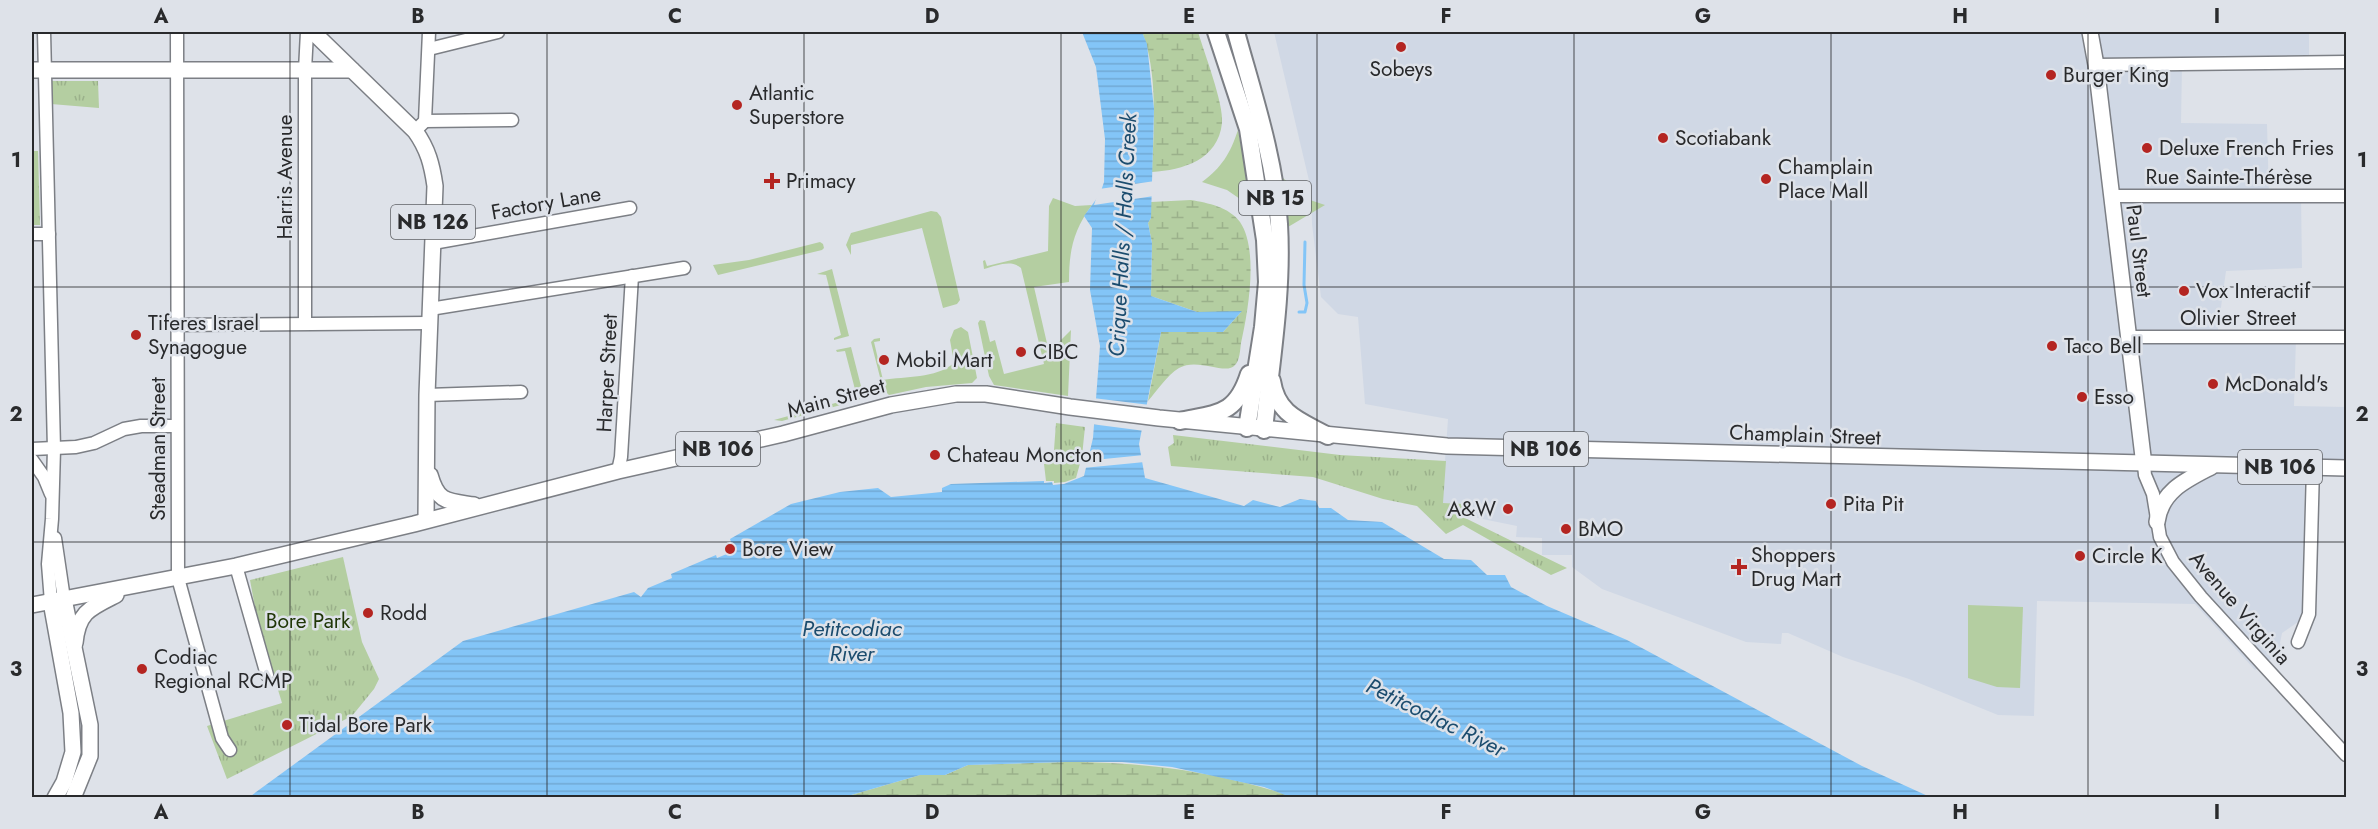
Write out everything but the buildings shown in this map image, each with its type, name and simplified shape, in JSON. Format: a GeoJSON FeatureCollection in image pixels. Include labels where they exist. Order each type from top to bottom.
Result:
{"type":"FeatureCollection","features":[{"type":"Feature","properties":{"kind":"highway","name":"NB 15"},"geometry":{"type":"LineString","coordinates":[[1216,32],[1248,129],[1265,240],[1267,282],[1255,429]]}},
{"type":"Feature","properties":{"kind":"highway","name":"NB 15"},"geometry":{"type":"LineString","coordinates":[[1236,32],[1267,147],[1279,222],[1280,286],[1270,369],[1255,429]]}},
{"type":"Feature","properties":{"kind":"highway"},"geometry":{"type":"LineString","coordinates":[[1180,421],[1222,412],[1236,401],[1244,389],[1263,327]]}},
{"type":"Feature","properties":{"kind":"highway"},"geometry":{"type":"LineString","coordinates":[[1270,369],[1274,396],[1289,415],[1328,436]]}},
{"type":"Feature","properties":{"kind":"main road","name":"NB 126"},"geometry":{"type":"LineString","coordinates":[[313,32],[352,70],[420,126],[431,162],[435,186],[427,395],[426,520]]}},
{"type":"Feature","properties":{"kind":"main road","name":"Paul Street"},"geometry":{"type":"LineString","coordinates":[[2092,35],[2145,470]]}},
{"type":"Feature","properties":{"kind":"main road"},"geometry":{"type":"LineString","coordinates":[[38,70],[352,70]]}},
{"type":"Feature","properties":{"kind":"main road","name":"Main Street"},"geometry":{"type":"LineString","coordinates":[[426,520],[618,471],[783,434],[891,405],[956,394],[986,394],[1070,407],[1255,429]]}},
{"type":"Feature","properties":{"kind":"main road","name":"Champlain Street"},"geometry":{"type":"LineString","coordinates":[[1255,429],[1447,446],[2145,470],[2213,466],[2346,468]]}},
{"type":"Feature","properties":{"kind":"main road"},"geometry":{"type":"LineString","coordinates":[[426,461],[435,492],[444,500],[480,506]]}},
{"type":"Feature","properties":{"kind":"main road"},"geometry":{"type":"LineString","coordinates":[[2157,522],[2163,503],[2175,488],[2213,466]]}},
{"type":"Feature","properties":{"kind":"main road","name":"NB 106"},"geometry":{"type":"LineString","coordinates":[[32,605],[236,566],[426,520]]}},
{"type":"Feature","properties":{"kind":"main road"},"geometry":{"type":"LineString","coordinates":[[74,655],[76,630],[81,617],[93,606],[134,586]]}},
{"type":"Feature","properties":{"kind":"main road"},"geometry":{"type":"LineString","coordinates":[[58,601],[74,655],[90,725],[90,756],[73,798]]}},
{"type":"Feature","properties":{"kind":"main road"},"geometry":{"type":"LineString","coordinates":[[55,798],[64,782],[73,752],[71,713],[60,658],[58,601]]}},
{"type":"Feature","properties":{"kind":"street"},"geometry":{"type":"LineString","coordinates":[[44,32],[38,70],[48,234],[54,449],[48,564],[58,601]]}},
{"type":"Feature","properties":{"kind":"street","name":"Steadman Street"},"geometry":{"type":"LineString","coordinates":[[177,32],[178,578],[222,738],[230,750]]}},
{"type":"Feature","properties":{"kind":"street","name":"Harris Avenue"},"geometry":{"type":"LineString","coordinates":[[305,323],[307,32]]}},
{"type":"Feature","properties":{"kind":"street"},"geometry":{"type":"LineString","coordinates":[[429,32],[420,126],[512,120]]}},
{"type":"Feature","properties":{"kind":"street"},"geometry":{"type":"LineString","coordinates":[[429,49],[498,32]]}},
{"type":"Feature","properties":{"kind":"street"},"geometry":{"type":"LineString","coordinates":[[2096,65],[2346,62]]}},
{"type":"Feature","properties":{"kind":"street","name":"Rue Sainte-Thérèse"},"geometry":{"type":"LineString","coordinates":[[2111,196],[2346,196]]}},
{"type":"Feature","properties":{"kind":"street","name":"Factory Lane"},"geometry":{"type":"LineString","coordinates":[[433,243],[630,207]]}},
{"type":"Feature","properties":{"kind":"street"},"geometry":{"type":"LineString","coordinates":[[32,234],[48,234]]}},
{"type":"Feature","properties":{"kind":"street"},"geometry":{"type":"LineString","coordinates":[[177,325],[305,323],[430,316],[684,268]]}},
{"type":"Feature","properties":{"kind":"street","name":"Harper Street"},"geometry":{"type":"LineString","coordinates":[[618,471],[621,457],[632,276]]}},
{"type":"Feature","properties":{"kind":"street","name":"Olivier Street"},"geometry":{"type":"LineString","coordinates":[[2128,337],[2346,338]]}},
{"type":"Feature","properties":{"kind":"street"},"geometry":{"type":"LineString","coordinates":[[427,395],[521,393]]}},
{"type":"Feature","properties":{"kind":"street"},"geometry":{"type":"LineString","coordinates":[[32,449],[54,449],[94,443],[124,429],[177,426]]}},
{"type":"Feature","properties":{"kind":"street"},"geometry":{"type":"LineString","coordinates":[[32,460],[44,477],[53,498]]}},
{"type":"Feature","properties":{"kind":"street"},"geometry":{"type":"LineString","coordinates":[[2298,642],[2309,614],[2313,468]]}},
{"type":"Feature","properties":{"kind":"street","name":"Avenue Virginia"},"geometry":{"type":"LineString","coordinates":[[2145,470],[2165,548],[2190,585],[2346,755]]}},
{"type":"Feature","properties":{"kind":"street"},"geometry":{"type":"LineString","coordinates":[[236,566],[267,675]]}},
{"type":"Feature","properties":{"kind":"shaded area"},"geometry":{"type":"Polygon","coordinates":[[[1274,32],[2309,32],[2309,62],[2182,65],[2181,123],[2267,124],[2269,196],[2301,196],[2302,268],[2226,271],[2217,336],[2296,337],[2294,406],[2346,407],[2346,468],[2305,468],[2302,612],[2298,622],[2282,633],[2280,643],[2283,651],[2255,670],[2195,604],[2037,601],[2034,716],[1998,715],[1909,679],[1843,657],[1788,633],[1782,633],[1781,644],[1746,642],[1602,589],[1572,567],[1572,555],[1542,555],[1542,538],[1516,537],[1517,526],[1458,514],[1463,504],[1442,503],[1448,419],[1365,404],[1358,317],[1338,314],[1321,297],[1312,224],[1311,189],[1274,32]]]}},
{"type":"Feature","properties":{"kind":"green space"},"geometry":{"type":"Polygon","coordinates":[[[1142,32],[1198,32],[1220,104],[1222,123],[1214,146],[1197,161],[1175,169],[1152,172],[1153,82],[1151,64],[1142,32]]]}},
{"type":"Feature","properties":{"kind":"green space"},"geometry":{"type":"Polygon","coordinates":[[[50,81],[98,81],[99,108],[51,104],[50,81]]]}},
{"type":"Feature","properties":{"kind":"green space"},"geometry":{"type":"Polygon","coordinates":[[[1238,130],[1253,208],[1227,190],[1202,182],[1224,159],[1238,130]]]}},
{"type":"Feature","properties":{"kind":"green space"},"geometry":{"type":"Polygon","coordinates":[[[32,151],[38,151],[40,225],[32,225],[32,151]]]}},
{"type":"Feature","properties":{"kind":"green space"},"geometry":{"type":"Polygon","coordinates":[[[1283,178],[1307,199],[1325,205],[1288,227],[1283,178]]]}},
{"type":"Feature","properties":{"kind":"green space"},"geometry":{"type":"Polygon","coordinates":[[[1053,198],[1075,206],[1092,205],[1080,224],[1073,242],[1069,282],[1034,287],[1049,352],[1071,330],[1068,396],[994,385],[989,376],[978,323],[980,320],[985,321],[990,342],[995,340],[1004,374],[1044,364],[1021,268],[1008,264],[984,269],[983,261],[985,260],[987,266],[1048,251],[1049,206],[1053,198]]]}},
{"type":"Feature","properties":{"kind":"green space"},"geometry":{"type":"Polygon","coordinates":[[[1191,200],[1224,209],[1240,222],[1246,234],[1251,264],[1240,355],[1237,363],[1231,368],[1194,364],[1179,368],[1166,379],[1148,401],[1161,332],[1223,332],[1241,312],[1197,312],[1151,296],[1152,243],[1148,223],[1151,218],[1151,202],[1191,200]]]}},
{"type":"Feature","properties":{"kind":"green space"},"geometry":{"type":"Polygon","coordinates":[[[931,211],[937,212],[941,217],[960,300],[957,304],[943,308],[922,228],[851,245],[851,255],[846,245],[851,233],[931,211]]]}},
{"type":"Feature","properties":{"kind":"green space"},"geometry":{"type":"Polygon","coordinates":[[[820,242],[824,248],[822,250],[718,275],[713,265],[749,260],[820,242]]]}},
{"type":"Feature","properties":{"kind":"green space"},"geometry":{"type":"Polygon","coordinates":[[[832,269],[849,336],[834,340],[841,335],[826,275],[817,274],[832,269]]]}},
{"type":"Feature","properties":{"kind":"green space"},"geometry":{"type":"Polygon","coordinates":[[[961,327],[968,332],[977,378],[972,383],[926,387],[889,395],[883,389],[871,342],[874,339],[880,338],[880,341],[874,342],[883,380],[920,376],[938,372],[954,363],[950,340],[954,330],[961,327]]]}},
{"type":"Feature","properties":{"kind":"green space"},"geometry":{"type":"Polygon","coordinates":[[[851,347],[863,394],[859,400],[782,421],[774,420],[857,397],[845,351],[837,352],[836,350],[851,347]]]}},
{"type":"Feature","properties":{"kind":"green space"},"geometry":{"type":"Polygon","coordinates":[[[1056,423],[1085,427],[1082,456],[1076,478],[1054,483],[1054,481],[1046,481],[1044,464],[1053,463],[1056,423]]]}},
{"type":"Feature","properties":{"kind":"green space"},"geometry":{"type":"Polygon","coordinates":[[[1173,435],[1340,455],[1446,461],[1443,503],[1464,504],[1459,515],[1567,568],[1551,575],[1463,525],[1446,534],[1417,506],[1383,499],[1313,477],[1171,466],[1168,447],[1174,443],[1173,435]]]}},
{"type":"Feature","properties":{"kind":"green space","name":"Bore Park"},"geometry":{"type":"Polygon","coordinates":[[[343,557],[362,642],[379,679],[374,689],[352,716],[227,779],[207,726],[282,703],[258,624],[250,580],[343,557]]]}},
{"type":"Feature","properties":{"kind":"green space"},"geometry":{"type":"Polygon","coordinates":[[[1968,605],[2023,607],[2020,688],[1997,687],[1968,678],[1968,605]]]}},
{"type":"Feature","properties":{"kind":"green space"},"geometry":{"type":"Polygon","coordinates":[[[1065,762],[1152,766],[1208,774],[1293,797],[841,798],[920,775],[945,775],[968,765],[1065,762]]]}},
{"type":"Feature","properties":{"kind":"water","name":"Petitcodiac River"},"geometry":{"type":"Polygon","coordinates":[[[1082,32],[1142,32],[1147,44],[1154,109],[1151,218],[1148,223],[1152,243],[1151,296],[1197,312],[1242,311],[1223,332],[1161,332],[1139,444],[1145,478],[1244,506],[1253,500],[1280,507],[1300,499],[1316,501],[1319,508],[1331,508],[1348,520],[1382,522],[1444,559],[1471,560],[1487,575],[1505,575],[1511,587],[1547,606],[1627,640],[1862,766],[1930,797],[1293,798],[1264,787],[1172,767],[1122,762],[1065,762],[968,765],[945,775],[920,775],[841,798],[248,798],[463,641],[634,592],[641,597],[648,588],[672,578],[671,574],[716,555],[717,558],[734,551],[730,539],[791,504],[840,492],[878,488],[891,497],[942,492],[942,488],[951,484],[1044,481],[1044,483],[1052,482],[1053,485],[1064,484],[1084,476],[1093,438],[1100,346],[1090,290],[1092,228],[1084,216],[1100,194],[1104,182],[1105,139],[1096,67],[1082,32]]]}},
{"type":"Feature","properties":{"kind":"pier"},"geometry":{"type":"Polygon","coordinates":[[[1155,181],[1154,196],[1094,205],[1099,189],[1155,181]]]}},
{"type":"Feature","properties":{"kind":"pier"},"geometry":{"type":"Polygon","coordinates":[[[1093,398],[1150,405],[1145,431],[1091,424],[1093,398]]]}},
{"type":"Feature","properties":{"kind":"pier"},"geometry":{"type":"Polygon","coordinates":[[[1144,455],[1145,462],[1083,468],[1084,461],[1144,455]]]}},
{"type":"Feature","properties":{"kind":"waterway"},"geometry":{"type":"LineString","coordinates":[[1299,312],[1305,312],[1307,303],[1304,285],[1305,242]]}},
{"type":"Feature","properties":{"kind":"place","name":"Sobeys"},"geometry":{"type":"Point","coordinates":[1401,47]}},
{"type":"Feature","properties":{"kind":"place","name":"Burger King"},"geometry":{"type":"Point","coordinates":[2051,75]}},
{"type":"Feature","properties":{"kind":"place","name":"Atlantic Superstore"},"geometry":{"type":"Point","coordinates":[737,105]}},
{"type":"Feature","properties":{"kind":"place","name":"Scotiabank"},"geometry":{"type":"Point","coordinates":[1663,138]}},
{"type":"Feature","properties":{"kind":"place","name":"Deluxe French Fries"},"geometry":{"type":"Point","coordinates":[2147,148]}},
{"type":"Feature","properties":{"kind":"place","name":"Champlain Place Mall"},"geometry":{"type":"Point","coordinates":[1766,179]}},
{"type":"Feature","properties":{"kind":"place","name":"Primacy"},"geometry":{"type":"Point","coordinates":[772,181]}},
{"type":"Feature","properties":{"kind":"place","name":"Vox Interactif"},"geometry":{"type":"Point","coordinates":[2184,291]}},
{"type":"Feature","properties":{"kind":"place","name":"Tiferes Israel Synagogue"},"geometry":{"type":"Point","coordinates":[136,335]}},
{"type":"Feature","properties":{"kind":"place","name":"Taco Bell"},"geometry":{"type":"Point","coordinates":[2052,346]}},
{"type":"Feature","properties":{"kind":"place","name":"CIBC"},"geometry":{"type":"Point","coordinates":[1021,352]}},
{"type":"Feature","properties":{"kind":"place","name":"Mobil Mart"},"geometry":{"type":"Point","coordinates":[884,360]}},
{"type":"Feature","properties":{"kind":"place","name":"McDonald's"},"geometry":{"type":"Point","coordinates":[2213,384]}},
{"type":"Feature","properties":{"kind":"place","name":"Esso"},"geometry":{"type":"Point","coordinates":[2082,397]}},
{"type":"Feature","properties":{"kind":"place","name":"Chateau Moncton"},"geometry":{"type":"Point","coordinates":[935,455]}},
{"type":"Feature","properties":{"kind":"place","name":"Pita Pit"},"geometry":{"type":"Point","coordinates":[1831,504]}},
{"type":"Feature","properties":{"kind":"place","name":"A&W"},"geometry":{"type":"Point","coordinates":[1508,509]}},
{"type":"Feature","properties":{"kind":"place","name":"BMO"},"geometry":{"type":"Point","coordinates":[1566,529]}},
{"type":"Feature","properties":{"kind":"place","name":"Bore View"},"geometry":{"type":"Point","coordinates":[730,549]}},
{"type":"Feature","properties":{"kind":"place","name":"Circle K"},"geometry":{"type":"Point","coordinates":[2080,556]}},
{"type":"Feature","properties":{"kind":"place","name":"Shoppers Drug Mart"},"geometry":{"type":"Point","coordinates":[1739,567]}},
{"type":"Feature","properties":{"kind":"place","name":"Rodd"},"geometry":{"type":"Point","coordinates":[368,613]}},
{"type":"Feature","properties":{"kind":"place","name":"Codiac Regional RCMP"},"geometry":{"type":"Point","coordinates":[142,669]}},
{"type":"Feature","properties":{"kind":"place","name":"Tidal Bore Park"},"geometry":{"type":"Point","coordinates":[287,725]}},
{"type":"Feature","properties":{"kind":"water label","name":"Crique Halls / Halls Creek"},"geometry":{"type":"Point","coordinates":[1122,235]}}]}
